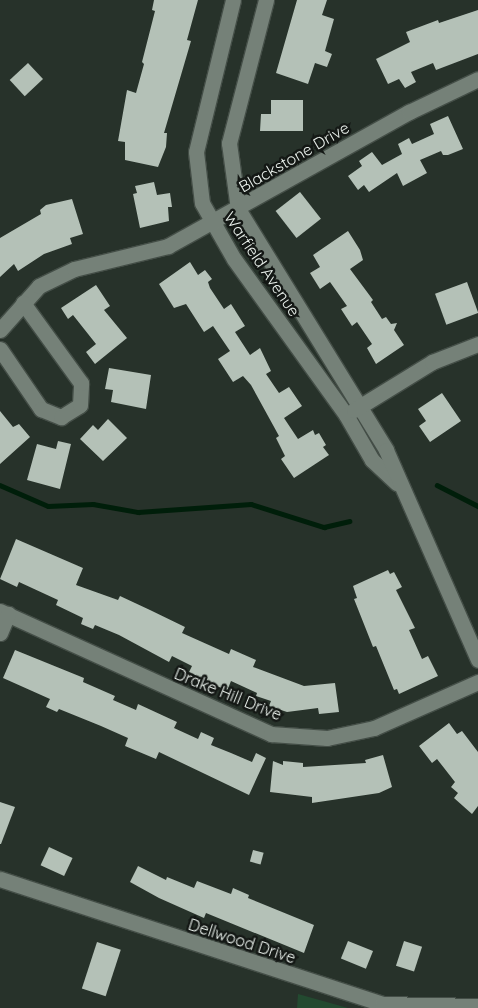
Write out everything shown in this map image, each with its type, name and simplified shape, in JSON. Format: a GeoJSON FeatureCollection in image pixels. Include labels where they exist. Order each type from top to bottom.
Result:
{"type":"FeatureCollection","features":[{"type":"Feature","properties":{"kind":"street","name":"Warfield Avenue"},"geometry":{"type":"LineString","coordinates":[[232,0],[196,152],[202,203],[234,259],[346,415],[372,460],[400,486]]}},
{"type":"Feature","properties":{"kind":"street","name":"Warfield Avenue"},"geometry":{"type":"LineString","coordinates":[[266,0],[229,143],[238,209],[362,406],[386,450],[400,486],[478,660]]}},
{"type":"Feature","properties":{"kind":"street","name":"Blackstone Drive"},"geometry":{"type":"LineString","coordinates":[[0,330],[39,286],[74,269],[168,246],[213,223],[409,112],[478,78]]}},
{"type":"Feature","properties":{"kind":"street"},"geometry":{"type":"LineString","coordinates":[[0,348],[41,409],[60,417],[80,404],[81,383],[23,303]]}},
{"type":"Feature","properties":{"kind":"street"},"geometry":{"type":"LineString","coordinates":[[346,415],[432,362],[478,344]]}},
{"type":"Feature","properties":{"kind":"street"},"geometry":{"type":"LineString","coordinates":[[0,633],[4,613]]}},
{"type":"Feature","properties":{"kind":"street","name":"Drake Hill Drive"},"geometry":{"type":"LineString","coordinates":[[4,613],[271,734],[327,738],[374,728],[478,682]]}},
{"type":"Feature","properties":{"kind":"street","name":"Dellwood Drive"},"geometry":{"type":"LineString","coordinates":[[0,879],[382,1004],[478,1006]]}},
{"type":"Feature","properties":{"kind":"green space"},"geometry":{"type":"Polygon","coordinates":[[[298,994],[348,1008],[297,1008],[298,994]]]}},
{"type":"Feature","properties":{"kind":"building"},"geometry":{"type":"Polygon","coordinates":[[[154,0],[198,0],[187,40],[191,41],[164,133],[167,133],[166,147],[158,167],[125,160],[125,142],[118,141],[127,90],[136,93],[144,64],[142,62],[155,11],[152,10],[154,0]]]}},
{"type":"Feature","properties":{"kind":"building"},"geometry":{"type":"Polygon","coordinates":[[[297,0],[327,0],[322,15],[334,19],[325,51],[332,54],[327,67],[315,63],[308,84],[276,73],[297,0]]]}},
{"type":"Feature","properties":{"kind":"building"},"geometry":{"type":"Polygon","coordinates":[[[478,10],[478,54],[436,70],[433,63],[411,72],[416,82],[405,88],[399,79],[388,84],[376,59],[410,42],[406,32],[438,20],[439,23],[478,10]]]}},
{"type":"Feature","properties":{"kind":"building"},"geometry":{"type":"Polygon","coordinates":[[[28,63],[43,79],[25,96],[10,80],[28,63]]]}},
{"type":"Feature","properties":{"kind":"building"},"geometry":{"type":"Polygon","coordinates":[[[271,100],[303,100],[303,131],[260,131],[261,114],[271,114],[271,100]]]}},
{"type":"Feature","properties":{"kind":"building"},"geometry":{"type":"Polygon","coordinates":[[[448,116],[463,149],[448,155],[443,155],[441,151],[420,160],[427,173],[403,186],[397,173],[369,192],[364,185],[358,190],[348,176],[362,166],[359,161],[372,152],[382,165],[402,154],[398,144],[409,138],[412,144],[434,134],[430,124],[448,116]]]}},
{"type":"Feature","properties":{"kind":"building"},"geometry":{"type":"Polygon","coordinates":[[[154,182],[157,195],[170,193],[172,207],[168,207],[169,221],[140,228],[133,194],[137,193],[135,186],[154,182]]]}},
{"type":"Feature","properties":{"kind":"building"},"geometry":{"type":"Polygon","coordinates":[[[300,192],[321,219],[297,238],[276,211],[300,192]]]}},
{"type":"Feature","properties":{"kind":"building"},"geometry":{"type":"Polygon","coordinates":[[[72,199],[83,234],[70,238],[72,244],[44,254],[18,271],[14,264],[0,277],[0,238],[41,214],[40,210],[46,205],[72,199]]]}},
{"type":"Feature","properties":{"kind":"building"},"geometry":{"type":"Polygon","coordinates":[[[348,231],[360,250],[363,260],[350,269],[373,300],[371,302],[382,319],[386,317],[391,324],[397,323],[394,330],[404,345],[376,364],[367,348],[372,344],[357,322],[352,326],[341,309],[347,306],[330,282],[320,289],[310,273],[320,267],[313,255],[348,231]]]}},
{"type":"Feature","properties":{"kind":"building"},"geometry":{"type":"Polygon","coordinates":[[[190,262],[198,275],[205,270],[212,279],[208,282],[210,288],[224,309],[231,304],[245,326],[235,332],[250,355],[260,348],[271,371],[266,374],[279,393],[289,387],[302,406],[284,418],[298,439],[313,430],[315,435],[319,433],[326,445],[323,447],[329,455],[294,478],[281,459],[285,456],[276,438],[279,436],[251,385],[243,376],[233,382],[218,359],[230,351],[213,326],[204,332],[186,304],[174,308],[159,284],[190,262]]]}},
{"type":"Feature","properties":{"kind":"building"},"geometry":{"type":"Polygon","coordinates":[[[467,282],[478,313],[446,325],[435,294],[467,282]]]}},
{"type":"Feature","properties":{"kind":"building"},"geometry":{"type":"Polygon","coordinates":[[[96,285],[110,306],[104,310],[127,338],[95,364],[86,352],[96,344],[73,315],[68,319],[61,308],[96,285]]]}},
{"type":"Feature","properties":{"kind":"building"},"geometry":{"type":"Polygon","coordinates":[[[109,368],[151,375],[146,409],[111,402],[113,390],[105,389],[109,368]]]}},
{"type":"Feature","properties":{"kind":"building"},"geometry":{"type":"Polygon","coordinates":[[[442,393],[461,421],[430,442],[419,426],[426,421],[418,409],[442,393]]]}},
{"type":"Feature","properties":{"kind":"building"},"geometry":{"type":"Polygon","coordinates":[[[0,411],[13,427],[19,424],[30,437],[0,464],[0,411]]]}},
{"type":"Feature","properties":{"kind":"building"},"geometry":{"type":"Polygon","coordinates":[[[108,419],[127,438],[103,461],[80,439],[93,425],[98,430],[108,419]]]}},
{"type":"Feature","properties":{"kind":"building"},"geometry":{"type":"Polygon","coordinates":[[[58,441],[71,444],[60,489],[27,480],[37,444],[56,449],[58,441]]]}},
{"type":"Feature","properties":{"kind":"building"},"geometry":{"type":"Polygon","coordinates":[[[16,539],[83,568],[76,585],[118,600],[120,596],[185,627],[182,633],[229,654],[231,649],[256,660],[253,667],[304,686],[335,683],[339,712],[319,714],[318,708],[287,712],[269,706],[271,701],[256,696],[257,693],[231,681],[227,691],[189,672],[192,666],[172,656],[169,662],[119,635],[95,625],[93,629],[81,624],[83,618],[56,605],[58,600],[19,582],[17,587],[0,579],[16,539]]]}},
{"type":"Feature","properties":{"kind":"building"},"geometry":{"type":"Polygon","coordinates":[[[388,570],[390,574],[394,572],[402,587],[396,590],[415,628],[409,630],[422,659],[428,656],[438,676],[399,694],[397,689],[394,690],[376,646],[373,647],[354,599],[357,598],[353,586],[388,570]]]}},
{"type":"Feature","properties":{"kind":"building"},"geometry":{"type":"Polygon","coordinates":[[[15,650],[84,678],[83,682],[115,696],[113,700],[136,710],[138,704],[177,722],[174,728],[198,739],[201,732],[214,738],[211,745],[252,762],[256,753],[266,758],[249,795],[159,752],[156,759],[125,746],[128,738],[101,726],[59,709],[57,712],[46,707],[50,699],[3,678],[15,650]]]}},
{"type":"Feature","properties":{"kind":"building"},"geometry":{"type":"Polygon","coordinates":[[[449,723],[457,734],[462,731],[478,752],[478,806],[472,814],[454,798],[458,793],[451,787],[455,782],[437,759],[432,763],[419,746],[449,723]]]}},
{"type":"Feature","properties":{"kind":"building"},"geometry":{"type":"Polygon","coordinates":[[[383,755],[392,787],[379,793],[312,803],[312,797],[270,792],[273,761],[283,765],[283,761],[303,763],[303,767],[366,763],[365,760],[383,755]]]}},
{"type":"Feature","properties":{"kind":"building"},"geometry":{"type":"Polygon","coordinates":[[[0,802],[15,807],[1,844],[0,844],[0,802]]]}},
{"type":"Feature","properties":{"kind":"building"},"geometry":{"type":"Polygon","coordinates":[[[49,847],[73,858],[64,876],[41,865],[49,847]]]}},
{"type":"Feature","properties":{"kind":"building"},"geometry":{"type":"Polygon","coordinates":[[[253,850],[264,853],[261,864],[250,862],[253,850]]]}},
{"type":"Feature","properties":{"kind":"building"},"geometry":{"type":"Polygon","coordinates":[[[138,866],[166,880],[167,877],[194,888],[197,881],[231,894],[233,888],[249,895],[248,898],[314,925],[304,953],[206,913],[204,918],[159,898],[130,882],[138,866]]]}},
{"type":"Feature","properties":{"kind":"building"},"geometry":{"type":"Polygon","coordinates":[[[348,941],[373,951],[366,969],[341,959],[348,941]]]}},
{"type":"Feature","properties":{"kind":"building"},"geometry":{"type":"Polygon","coordinates":[[[404,941],[422,947],[414,972],[396,966],[404,941]]]}},
{"type":"Feature","properties":{"kind":"building"},"geometry":{"type":"Polygon","coordinates":[[[97,942],[121,950],[106,996],[82,989],[97,942]]]}},
{"type":"Feature","properties":{"kind":"waterway"},"geometry":{"type":"LineString","coordinates":[[0,485],[48,506],[93,504],[138,512],[251,504],[324,527],[349,521]]}},
{"type":"Feature","properties":{"kind":"waterway"},"geometry":{"type":"LineString","coordinates":[[437,485],[478,506]]}}]}
